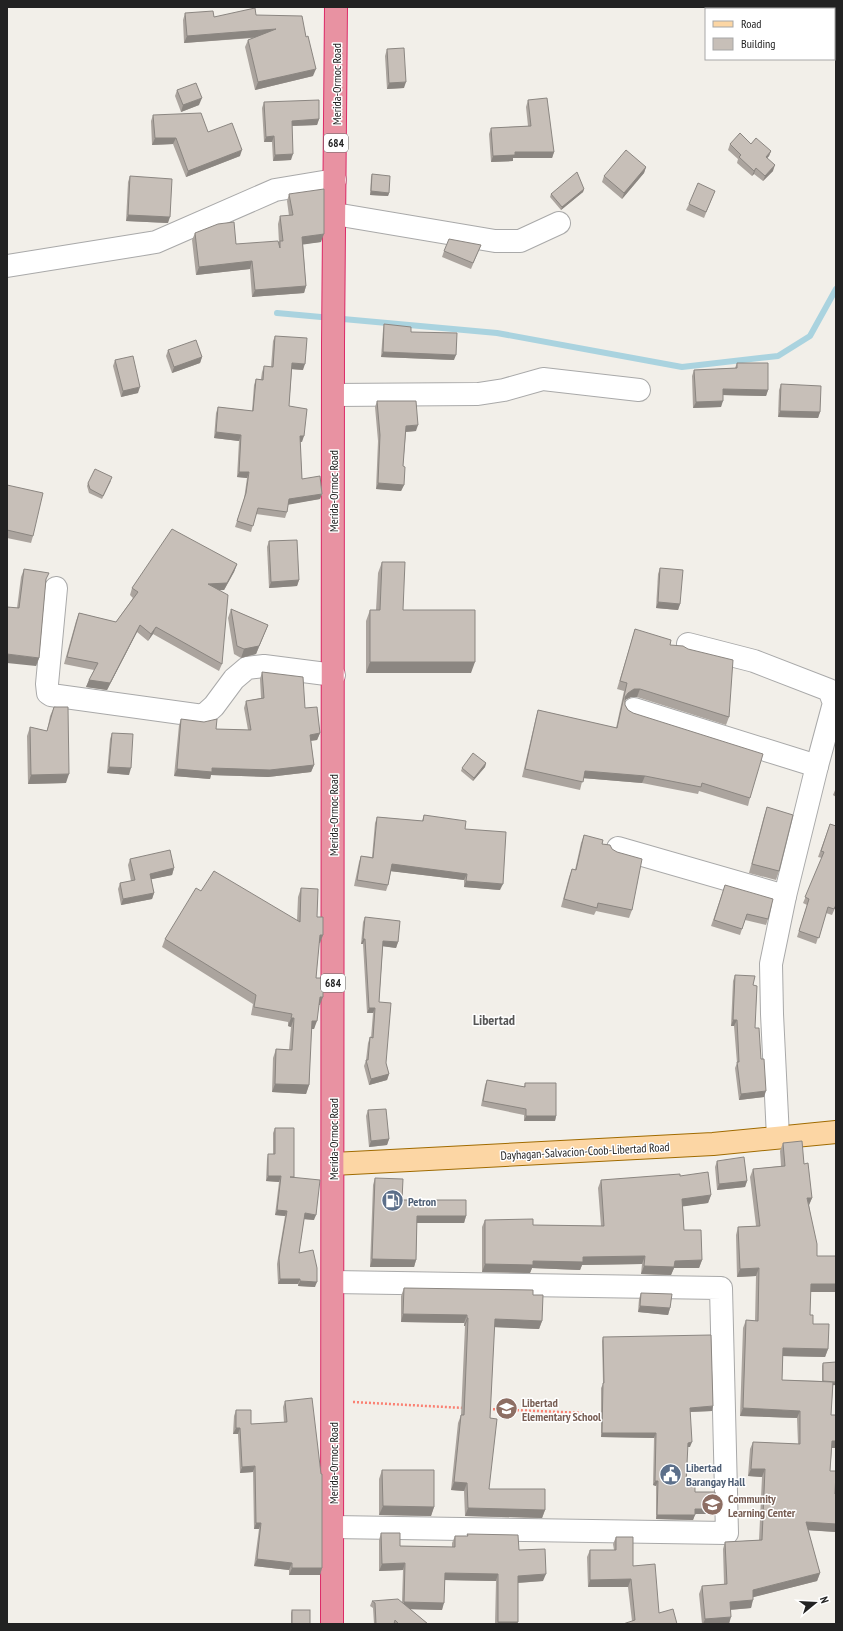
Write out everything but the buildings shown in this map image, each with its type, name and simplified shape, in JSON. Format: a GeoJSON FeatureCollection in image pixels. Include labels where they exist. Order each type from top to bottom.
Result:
{"type":"FeatureCollection","features":[{"type":"Feature","properties":{"kind":"highway","name":"Merida-Ormoc Road"},"geometry":{"type":"LineString","coordinates":[[332,1624],[334,675],[333,343],[336,7]]}},
{"type":"Feature","properties":{"kind":"main road","name":"Dayhagan-Salvacion-Coob-Libertad Road"},"geometry":{"type":"LineString","coordinates":[[333,1164],[713,1144],[836,1132]]}},
{"type":"Feature","properties":{"kind":"street"},"geometry":{"type":"LineString","coordinates":[[7,266],[156,242],[275,190],[335,180]]}},
{"type":"Feature","properties":{"kind":"street"},"geometry":{"type":"LineString","coordinates":[[335,214],[495,241],[520,241],[559,223]]}},
{"type":"Feature","properties":{"kind":"street"},"geometry":{"type":"LineString","coordinates":[[333,395],[478,394],[504,390],[543,379],[639,390]]}},
{"type":"Feature","properties":{"kind":"street"},"geometry":{"type":"LineString","coordinates":[[56,588],[46,684],[48,693],[52,695],[203,716],[214,706],[234,679],[247,668],[264,666],[334,675]]}},
{"type":"Feature","properties":{"kind":"street"},"geometry":{"type":"LineString","coordinates":[[688,644],[754,661],[829,690],[835,703],[817,766],[785,896],[771,964],[778,1137]]}},
{"type":"Feature","properties":{"kind":"street"},"geometry":{"type":"LineString","coordinates":[[634,709],[817,766]]}},
{"type":"Feature","properties":{"kind":"street"},"geometry":{"type":"LineString","coordinates":[[618,848],[785,896]]}},
{"type":"Feature","properties":{"kind":"street"},"geometry":{"type":"LineString","coordinates":[[333,1282],[721,1288],[727,1533],[333,1527]]}},
{"type":"Feature","properties":{"kind":"path"},"geometry":{"type":"LineString","coordinates":[[351,1402],[466,1408]]}},
{"type":"Feature","properties":{"kind":"path"},"geometry":{"type":"LineString","coordinates":[[482,1409],[584,1413]]}},
{"type":"Feature","properties":{"kind":"waterway"},"geometry":{"type":"LineString","coordinates":[[277,313],[497,333],[682,367],[778,356],[810,336],[836,289]]}},
{"type":"Feature","properties":{"kind":"place","name":"Petron"},"geometry":{"type":"Point","coordinates":[392,1201]}},
{"type":"Feature","properties":{"kind":"place","name":"Libertad Elementary School"},"geometry":{"type":"Point","coordinates":[507,1409]}},
{"type":"Feature","properties":{"kind":"place","name":"Libertad Barangay Hall"},"geometry":{"type":"Point","coordinates":[670,1474]}},
{"type":"Feature","properties":{"kind":"place","name":"Community Learning Center"},"geometry":{"type":"Point","coordinates":[712,1505]}},
{"type":"Feature","properties":{"kind":"district","name":"Libertad"},"geometry":{"type":"Point","coordinates":[494,1020]}}]}
